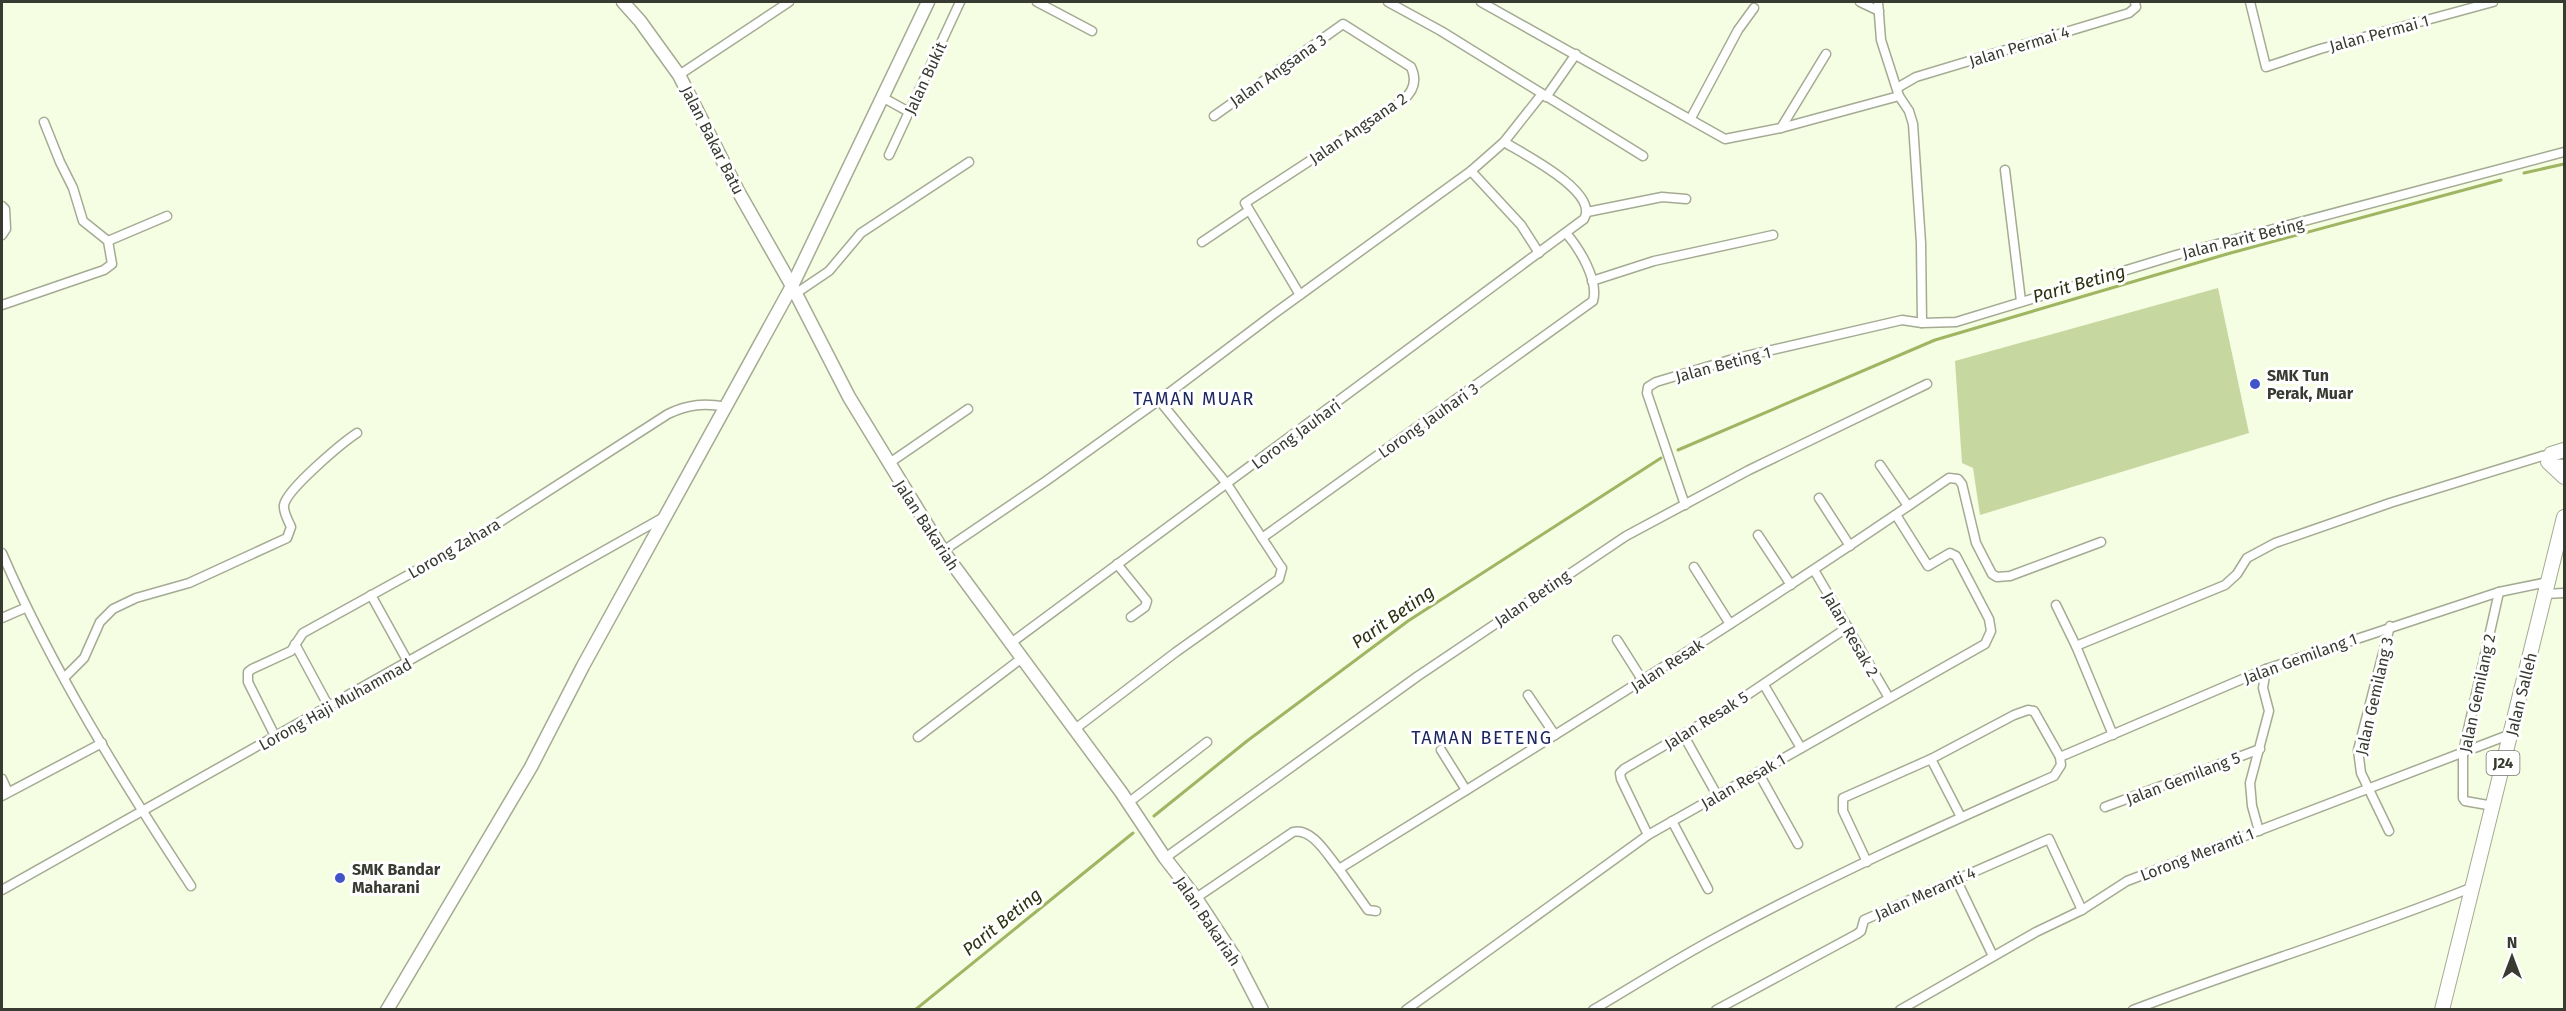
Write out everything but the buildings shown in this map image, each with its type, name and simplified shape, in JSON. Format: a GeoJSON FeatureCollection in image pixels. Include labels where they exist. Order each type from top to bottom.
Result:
{"type":"FeatureCollection","features":[{"type":"Feature","properties":{"kind":"main road","name":"Jalan Bakar Batu"},"geometry":{"type":"LineString","coordinates":[[623,2],[640,21],[679,75],[738,191],[793,290]]}},
{"type":"Feature","properties":{"kind":"main road"},"geometry":{"type":"LineString","coordinates":[[387,1010],[531,767],[583,666],[793,290],[928,2]]}},
{"type":"Feature","properties":{"kind":"main road","name":"Jalan Bakariah"},"geometry":{"type":"LineString","coordinates":[[793,290],[849,397],[943,551],[1196,898],[1234,956],[1262,1010]]}},
{"type":"Feature","properties":{"kind":"main road"},"geometry":{"type":"LineString","coordinates":[[2552,457],[2565,477]]}},
{"type":"Feature","properties":{"kind":"main road","name":"Jalan Salleh"},"geometry":{"type":"LineString","coordinates":[[2442,1010],[2565,517]]}},
{"type":"Feature","properties":{"kind":"street"},"geometry":{"type":"LineString","coordinates":[[679,75],[789,2]]}},
{"type":"Feature","properties":{"kind":"street","name":"Jalan Bukit"},"geometry":{"type":"LineString","coordinates":[[889,155],[960,2]]}},
{"type":"Feature","properties":{"kind":"street"},"geometry":{"type":"LineString","coordinates":[[1037,2],[1092,31]]}},
{"type":"Feature","properties":{"kind":"street"},"geometry":{"type":"LineString","coordinates":[[1388,2],[1441,31],[1643,156]]}},
{"type":"Feature","properties":{"kind":"street","name":"Jalan Permai 4"},"geometry":{"type":"LineString","coordinates":[[1481,2],[1725,139],[1781,128],[1898,92],[1916,77],[2129,13],[2136,8],[2135,2]]}},
{"type":"Feature","properties":{"kind":"street"},"geometry":{"type":"LineString","coordinates":[[1860,2],[1878,6],[1881,40],[1898,92],[1909,111],[1915,138],[1921,243],[1922,323]]}},
{"type":"Feature","properties":{"kind":"street","name":"Jalan Permai 1"},"geometry":{"type":"LineString","coordinates":[[2250,2],[2266,67],[2320,49],[2493,2]]}},
{"type":"Feature","properties":{"kind":"street"},"geometry":{"type":"LineString","coordinates":[[1691,118],[1738,30],[1754,8]]}},
{"type":"Feature","properties":{"kind":"street","name":"Jalan Angsana 3"},"geometry":{"type":"LineString","coordinates":[[1214,116],[1343,24]]}},
{"type":"Feature","properties":{"kind":"street","name":"Jalan Angsana 2"},"geometry":{"type":"LineString","coordinates":[[1247,207],[1410,94],[1414,81],[1411,67],[1343,24]]}},
{"type":"Feature","properties":{"kind":"street"},"geometry":{"type":"LineString","coordinates":[[943,551],[1159,400],[1471,171],[1504,142],[1576,54]]}},
{"type":"Feature","properties":{"kind":"street"},"geometry":{"type":"LineString","coordinates":[[1781,128],[1826,54]]}},
{"type":"Feature","properties":{"kind":"street"},"geometry":{"type":"LineString","coordinates":[[882,97],[909,112]]}},
{"type":"Feature","properties":{"kind":"street"},"geometry":{"type":"LineString","coordinates":[[2,305],[109,268],[112,260],[108,241],[83,221],[73,188],[44,122]]}},
{"type":"Feature","properties":{"kind":"street"},"geometry":{"type":"LineString","coordinates":[[1504,142],[1560,176],[1584,203],[1587,212],[1662,197],[1686,199]]}},
{"type":"Feature","properties":{"kind":"street","name":"Jalan Parit Beting"},"geometry":{"type":"LineString","coordinates":[[1922,323],[1956,322],[2176,255],[2565,152]]}},
{"type":"Feature","properties":{"kind":"street"},"geometry":{"type":"LineString","coordinates":[[793,290],[829,271],[861,233],[969,162]]}},
{"type":"Feature","properties":{"kind":"street"},"geometry":{"type":"LineString","coordinates":[[2005,170],[2021,301]]}},
{"type":"Feature","properties":{"kind":"street"},"geometry":{"type":"LineString","coordinates":[[1471,171],[1521,225],[1539,253]]}},
{"type":"Feature","properties":{"kind":"street"},"geometry":{"type":"LineString","coordinates":[[2,206],[5,208],[6,224],[2,235]]}},
{"type":"Feature","properties":{"kind":"street"},"geometry":{"type":"LineString","coordinates":[[1202,242],[1247,207],[1300,295]]}},
{"type":"Feature","properties":{"kind":"street","name":"Lorong Jauhari"},"geometry":{"type":"LineString","coordinates":[[1011,643],[1566,233],[1579,223],[1587,212]]}},
{"type":"Feature","properties":{"kind":"street"},"geometry":{"type":"LineString","coordinates":[[108,241],[168,216]]}},
{"type":"Feature","properties":{"kind":"street"},"geometry":{"type":"LineString","coordinates":[[1566,233],[1579,249],[1592,281],[1647,263],[1773,235]]}},
{"type":"Feature","properties":{"kind":"street","name":"Lorong Jauhari 3"},"geometry":{"type":"LineString","coordinates":[[1262,538],[1593,301],[1595,293],[1592,281]]}},
{"type":"Feature","properties":{"kind":"street","name":"Jalan Beting 1"},"geometry":{"type":"LineString","coordinates":[[1685,505],[1647,393],[1650,385],[1733,359],[1902,320],[1922,323]]}},
{"type":"Feature","properties":{"kind":"street","name":"Jalan Beting"},"geometry":{"type":"LineString","coordinates":[[1165,858],[1292,765],[1528,601],[1626,536],[1749,470],[1927,384]]}},
{"type":"Feature","properties":{"kind":"street"},"geometry":{"type":"LineString","coordinates":[[1075,729],[1176,652],[1279,579],[1282,568],[1227,484],[1159,400]]}},
{"type":"Feature","properties":{"kind":"street","name":"Lorong Zahara"},"geometry":{"type":"LineString","coordinates":[[276,738],[248,681],[248,672],[287,653],[303,633],[475,538],[668,414],[685,406],[704,403],[727,407]]}},
{"type":"Feature","properties":{"kind":"street"},"geometry":{"type":"LineString","coordinates":[[888,464],[968,409]]}},
{"type":"Feature","properties":{"kind":"street"},"geometry":{"type":"LineString","coordinates":[[65,677],[84,658],[100,622],[113,609],[136,598],[189,583],[287,538],[291,527],[284,512],[286,500],[332,451],[357,433]]}},
{"type":"Feature","properties":{"kind":"street"},"geometry":{"type":"LineString","coordinates":[[2076,646],[2225,585],[2237,574],[2247,558],[2275,543],[2390,503],[2552,457],[2565,464]]}},
{"type":"Feature","properties":{"kind":"street"},"geometry":{"type":"LineString","coordinates":[[1880,465],[1908,506]]}},
{"type":"Feature","properties":{"kind":"street","name":"Jalan Resak"},"geometry":{"type":"LineString","coordinates":[[1339,869],[1643,681],[1814,570],[1949,478],[1958,479],[1964,489],[1976,543],[1992,574],[1997,577],[2010,576],[2101,542]]}},
{"type":"Feature","properties":{"kind":"street"},"geometry":{"type":"LineString","coordinates":[[1819,498],[1850,546]]}},
{"type":"Feature","properties":{"kind":"street","name":"Jalan Resak 1"},"geometry":{"type":"LineString","coordinates":[[1406,1010],[1648,835],[1985,644],[1991,631],[1989,620],[1956,556],[1950,554],[1928,566],[1896,514]]}},
{"type":"Feature","properties":{"kind":"street","name":"Lorong Haji Muhammad"},"geometry":{"type":"LineString","coordinates":[[2,890],[276,738],[667,515]]}},
{"type":"Feature","properties":{"kind":"street"},"geometry":{"type":"LineString","coordinates":[[1758,535],[1791,585]]}},
{"type":"Feature","properties":{"kind":"street"},"geometry":{"type":"LineString","coordinates":[[2,553],[25,608],[141,811],[191,886]]}},
{"type":"Feature","properties":{"kind":"street"},"geometry":{"type":"LineString","coordinates":[[1118,564],[1147,602],[1145,607],[1131,617]]}},
{"type":"Feature","properties":{"kind":"street"},"geometry":{"type":"LineString","coordinates":[[1694,567],[1730,624]]}},
{"type":"Feature","properties":{"kind":"street","name":"Jalan Resak 2"},"geometry":{"type":"LineString","coordinates":[[1814,570],[1889,698]]}},
{"type":"Feature","properties":{"kind":"street","name":"Jalan Gemilang 1"},"geometry":{"type":"LineString","coordinates":[[2060,757],[2266,669],[2390,627],[2499,592],[2547,588],[2565,593]]}},
{"type":"Feature","properties":{"kind":"street","name":"Jalan Gemilang 2"},"geometry":{"type":"LineString","coordinates":[[2493,806],[2465,801],[2462,793],[2463,752],[2499,592]]}},
{"type":"Feature","properties":{"kind":"street"},"geometry":{"type":"LineString","coordinates":[[371,595],[408,662]]}},
{"type":"Feature","properties":{"kind":"street"},"geometry":{"type":"LineString","coordinates":[[2056,605],[2076,646],[2113,735]]}},
{"type":"Feature","properties":{"kind":"street"},"geometry":{"type":"LineString","coordinates":[[2,618],[25,608]]}},
{"type":"Feature","properties":{"kind":"street","name":"Jalan Resak 5"},"geometry":{"type":"LineString","coordinates":[[1648,835],[1623,785],[1620,773],[1684,736],[1764,685],[1848,627]]}},
{"type":"Feature","properties":{"kind":"street","name":"Jalan Gemilang 3"},"geometry":{"type":"LineString","coordinates":[[2389,831],[2359,767],[2358,750],[2390,627]]}},
{"type":"Feature","properties":{"kind":"street"},"geometry":{"type":"LineString","coordinates":[[1617,640],[1643,681]]}},
{"type":"Feature","properties":{"kind":"street"},"geometry":{"type":"LineString","coordinates":[[295,644],[329,707]]}},
{"type":"Feature","properties":{"kind":"street"},"geometry":{"type":"LineString","coordinates":[[918,737],[1022,658]]}},
{"type":"Feature","properties":{"kind":"street"},"geometry":{"type":"LineString","coordinates":[[2259,831],[2252,806],[2250,783],[2269,708],[2263,687],[2266,669]]}},
{"type":"Feature","properties":{"kind":"street"},"geometry":{"type":"LineString","coordinates":[[1764,685],[1801,748]]}},
{"type":"Feature","properties":{"kind":"street"},"geometry":{"type":"LineString","coordinates":[[1528,695],[1556,735]]}},
{"type":"Feature","properties":{"kind":"street"},"geometry":{"type":"LineString","coordinates":[[1593,1010],[1719,936],[1961,817],[2054,776],[2061,765],[2060,757],[2034,711],[2028,710],[1931,759],[1843,798],[1843,811],[1867,862]]}},
{"type":"Feature","properties":{"kind":"street","name":"Lorong Meranti 1"},"geometry":{"type":"LineString","coordinates":[[1900,1010],[1993,956],[2082,910],[2127,881],[2511,734]]}},
{"type":"Feature","properties":{"kind":"street"},"geometry":{"type":"LineString","coordinates":[[1684,736],[1717,795]]}},
{"type":"Feature","properties":{"kind":"street"},"geometry":{"type":"LineString","coordinates":[[1128,803],[1207,742]]}},
{"type":"Feature","properties":{"kind":"street"},"geometry":{"type":"LineString","coordinates":[[2,780],[5,794],[102,743]]}},
{"type":"Feature","properties":{"kind":"street","name":"Jalan Gemilang 5"},"geometry":{"type":"LineString","coordinates":[[2105,807],[2260,749]]}},
{"type":"Feature","properties":{"kind":"street"},"geometry":{"type":"LineString","coordinates":[[1441,750],[1466,790]]}},
{"type":"Feature","properties":{"kind":"street"},"geometry":{"type":"LineString","coordinates":[[1931,759],[1961,817]]}},
{"type":"Feature","properties":{"kind":"street"},"geometry":{"type":"LineString","coordinates":[[1758,772],[1798,844]]}},
{"type":"Feature","properties":{"kind":"street"},"geometry":{"type":"LineString","coordinates":[[1672,821],[1708,890]]}},
{"type":"Feature","properties":{"kind":"street"},"geometry":{"type":"LineString","coordinates":[[1196,898],[1299,830],[1309,834],[1339,869],[1368,910],[1376,911]]}},
{"type":"Feature","properties":{"kind":"street","name":"Jalan Meranti 4"},"geometry":{"type":"LineString","coordinates":[[1716,1010],[1857,934],[1861,931],[1864,920],[2049,839],[2082,910]]}},
{"type":"Feature","properties":{"kind":"street"},"geometry":{"type":"LineString","coordinates":[[1956,879],[1993,956]]}},
{"type":"Feature","properties":{"kind":"street"},"geometry":{"type":"LineString","coordinates":[[2133,1010],[2284,954],[2400,916],[2473,887]]}},
{"type":"Feature","properties":{"kind":"green space"},"geometry":{"type":"Polygon","coordinates":[[[2218,288],[2249,433],[1980,515],[1973,468],[1962,463],[1955,361],[2218,288]]]}},
{"type":"Feature","properties":{"kind":"waterway","name":"Parit Beting"},"geometry":{"type":"LineString","coordinates":[[2524,173],[2564,164]]}},
{"type":"Feature","properties":{"kind":"waterway","name":"Parit Beting"},"geometry":{"type":"LineString","coordinates":[[1678,450],[1935,340],[2227,254],[2501,180]]}},
{"type":"Feature","properties":{"kind":"waterway","name":"Parit Beting"},"geometry":{"type":"LineString","coordinates":[[1154,816],[1247,741],[1408,621],[1661,458]]}},
{"type":"Feature","properties":{"kind":"waterway","name":"Parit Beting"},"geometry":{"type":"LineString","coordinates":[[915,1010],[1133,833]]}},
{"type":"Feature","properties":{"kind":"place","name":"SMK Tun Perak, Muar"},"geometry":{"type":"Point","coordinates":[2255,384]}},
{"type":"Feature","properties":{"kind":"place","name":"SMK Bandar Maharani"},"geometry":{"type":"Point","coordinates":[340,878]}},
{"type":"Feature","properties":{"kind":"district","name":"TAMAN MUAR"},"geometry":{"type":"Point","coordinates":[1194,399]}},
{"type":"Feature","properties":{"kind":"district","name":"TAMAN BETENG"},"geometry":{"type":"Point","coordinates":[1482,738]}}]}
